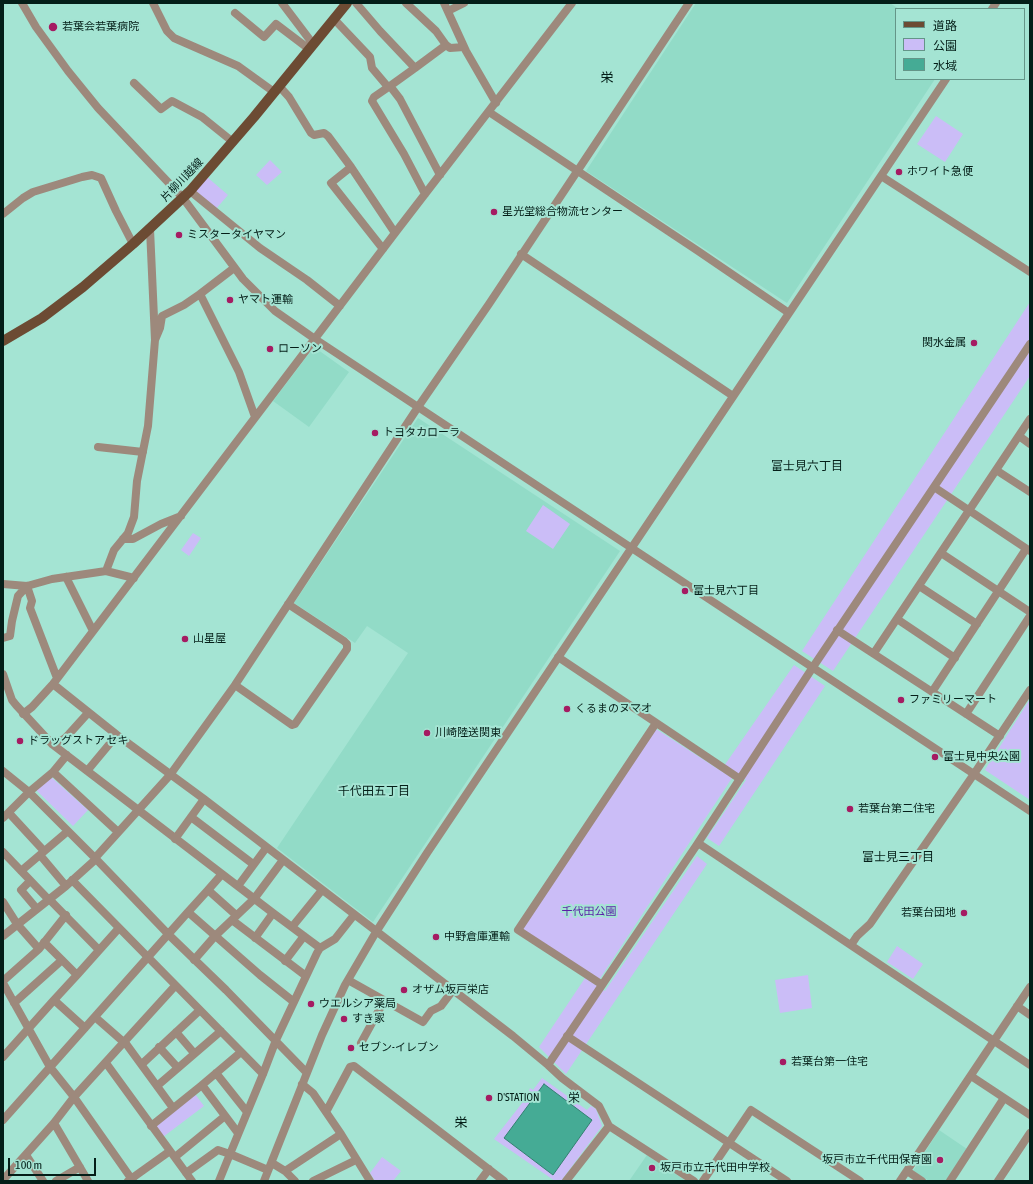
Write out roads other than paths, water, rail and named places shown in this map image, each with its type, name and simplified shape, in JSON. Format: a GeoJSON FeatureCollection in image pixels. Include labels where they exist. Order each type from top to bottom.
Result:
{"type":"FeatureCollection","features":[{"type":"Feature","properties":{"kind":"main road","name":"片柳川越線"},"geometry":{"type":"LineString","coordinates":[[3,341],[42,318],[83,287],[150,229],[183,198],[233,142],[347,3]]}},
{"type":"Feature","properties":{"kind":"street"},"geometry":{"type":"LineString","coordinates":[[22,3],[36,27],[68,71],[98,108],[183,198],[234,268],[252,289],[271,307],[315,339],[1030,811]]}},
{"type":"Feature","properties":{"kind":"street"},"geometry":{"type":"LineString","coordinates":[[153,3],[167,31],[174,38],[238,66],[288,97],[311,133],[314,135],[324,133],[328,136],[351,167],[395,233]]}},
{"type":"Feature","properties":{"kind":"street"},"geometry":{"type":"LineString","coordinates":[[282,3],[311,47]]}},
{"type":"Feature","properties":{"kind":"street"},"geometry":{"type":"LineString","coordinates":[[356,3],[415,68]]}},
{"type":"Feature","properties":{"kind":"street"},"geometry":{"type":"LineString","coordinates":[[406,3],[436,31],[446,45],[450,48],[464,47]]}},
{"type":"Feature","properties":{"kind":"street"},"geometry":{"type":"LineString","coordinates":[[464,3],[446,7],[464,47],[496,103]]}},
{"type":"Feature","properties":{"kind":"street"},"geometry":{"type":"LineString","coordinates":[[23,714],[32,707],[55,681],[395,233],[572,3]]}},
{"type":"Feature","properties":{"kind":"street"},"geometry":{"type":"LineString","coordinates":[[3,936],[66,886],[96,858],[170,775],[235,685],[418,407],[689,3]]}},
{"type":"Feature","properties":{"kind":"street"},"geometry":{"type":"LineString","coordinates":[[235,13],[264,37],[276,24],[311,47]]}},
{"type":"Feature","properties":{"kind":"street"},"geometry":{"type":"LineString","coordinates":[[334,19],[370,57],[372,68],[400,99],[440,175]]}},
{"type":"Feature","properties":{"kind":"street"},"geometry":{"type":"LineString","coordinates":[[425,194],[404,154],[372,101],[374,97],[446,45]]}},
{"type":"Feature","properties":{"kind":"street"},"geometry":{"type":"LineString","coordinates":[[264,1181],[322,1034],[348,980],[376,932],[427,853],[945,80]]}},
{"type":"Feature","properties":{"kind":"street"},"geometry":{"type":"LineString","coordinates":[[134,82],[161,109],[172,102],[202,117],[233,142]]}},
{"type":"Feature","properties":{"kind":"street"},"geometry":{"type":"LineString","coordinates":[[489,112],[789,313]]}},
{"type":"Feature","properties":{"kind":"street"},"geometry":{"type":"LineString","coordinates":[[351,167],[331,183],[383,249]]}},
{"type":"Feature","properties":{"kind":"street"},"geometry":{"type":"LineString","coordinates":[[3,214],[33,192],[92,175],[101,178],[133,244]]}},
{"type":"Feature","properties":{"kind":"street"},"geometry":{"type":"LineString","coordinates":[[881,176],[1030,272]]}},
{"type":"Feature","properties":{"kind":"street"},"geometry":{"type":"LineString","coordinates":[[190,191],[260,248],[307,280],[340,306]]}},
{"type":"Feature","properties":{"kind":"street"},"geometry":{"type":"LineString","coordinates":[[106,571],[114,550],[128,533],[134,517],[137,480],[148,426],[155,340],[150,229]]}},
{"type":"Feature","properties":{"kind":"street"},"geometry":{"type":"LineString","coordinates":[[521,254],[733,396]]}},
{"type":"Feature","properties":{"kind":"street"},"geometry":{"type":"LineString","coordinates":[[155,340],[160,328],[162,316],[184,305],[234,268]]}},
{"type":"Feature","properties":{"kind":"street"},"geometry":{"type":"LineString","coordinates":[[200,294],[239,372],[255,417]]}},
{"type":"Feature","properties":{"kind":"street"},"geometry":{"type":"LineString","coordinates":[[548,1065],[601,984],[698,843],[837,630],[1030,344]]}},
{"type":"Feature","properties":{"kind":"street"},"geometry":{"type":"LineString","coordinates":[[874,653],[1030,419]]}},
{"type":"Feature","properties":{"kind":"street"},"geometry":{"type":"LineString","coordinates":[[1019,436],[1030,444]]}},
{"type":"Feature","properties":{"kind":"street"},"geometry":{"type":"LineString","coordinates":[[98,447],[143,452]]}},
{"type":"Feature","properties":{"kind":"street"},"geometry":{"type":"LineString","coordinates":[[996,470],[1030,492]]}},
{"type":"Feature","properties":{"kind":"street"},"geometry":{"type":"LineString","coordinates":[[932,692],[1028,550],[934,487]]}},
{"type":"Feature","properties":{"kind":"street"},"geometry":{"type":"LineString","coordinates":[[123,539],[133,539],[161,524],[181,516]]}},
{"type":"Feature","properties":{"kind":"street"},"geometry":{"type":"LineString","coordinates":[[941,553],[1030,612]]}},
{"type":"Feature","properties":{"kind":"street"},"geometry":{"type":"LineString","coordinates":[[3,584],[27,586],[47,580],[106,571],[134,578]]}},
{"type":"Feature","properties":{"kind":"street"},"geometry":{"type":"LineString","coordinates":[[66,578],[93,631]]}},
{"type":"Feature","properties":{"kind":"street"},"geometry":{"type":"LineString","coordinates":[[3,638],[10,636],[18,596],[27,586]]}},
{"type":"Feature","properties":{"kind":"street"},"geometry":{"type":"LineString","coordinates":[[27,586],[32,600],[30,608],[55,681],[88,712],[453,990],[548,1065],[562,1078],[599,1106],[609,1126],[694,1181]]}},
{"type":"Feature","properties":{"kind":"street"},"geometry":{"type":"LineString","coordinates":[[918,586],[977,624]]}},
{"type":"Feature","properties":{"kind":"street"},"geometry":{"type":"LineString","coordinates":[[235,685],[292,725],[295,724],[345,652],[347,646],[346,642],[288,604]]}},
{"type":"Feature","properties":{"kind":"street"},"geometry":{"type":"LineString","coordinates":[[966,714],[1030,616]]}},
{"type":"Feature","properties":{"kind":"street"},"geometry":{"type":"LineString","coordinates":[[896,619],[955,658]]}},
{"type":"Feature","properties":{"kind":"street"},"geometry":{"type":"LineString","coordinates":[[837,630],[1000,736]]}},
{"type":"Feature","properties":{"kind":"street"},"geometry":{"type":"LineString","coordinates":[[558,657],[740,779]]}},
{"type":"Feature","properties":{"kind":"street"},"geometry":{"type":"LineString","coordinates":[[3,674],[12,700],[23,714],[52,744],[320,948]]}},
{"type":"Feature","properties":{"kind":"street"},"geometry":{"type":"LineString","coordinates":[[851,945],[857,936],[870,924],[1030,690]]}},
{"type":"Feature","properties":{"kind":"street"},"geometry":{"type":"LineString","coordinates":[[52,744],[64,739],[88,712]]}},
{"type":"Feature","properties":{"kind":"street"},"geometry":{"type":"LineString","coordinates":[[601,984],[518,930],[656,723]]}},
{"type":"Feature","properties":{"kind":"street"},"geometry":{"type":"LineString","coordinates":[[87,771],[117,735]]}},
{"type":"Feature","properties":{"kind":"street"},"geometry":{"type":"LineString","coordinates":[[66,755],[53,772],[29,792],[6,816],[42,853],[66,886]]}},
{"type":"Feature","properties":{"kind":"street"},"geometry":{"type":"LineString","coordinates":[[3,771],[29,792],[96,858],[169,935],[226,990],[306,1072]]}},
{"type":"Feature","properties":{"kind":"street"},"geometry":{"type":"LineString","coordinates":[[53,772],[118,832]]}},
{"type":"Feature","properties":{"kind":"street"},"geometry":{"type":"LineString","coordinates":[[175,839],[204,799]]}},
{"type":"Feature","properties":{"kind":"street"},"geometry":{"type":"LineString","coordinates":[[191,817],[253,864]]}},
{"type":"Feature","properties":{"kind":"street"},"geometry":{"type":"LineString","coordinates":[[21,872],[68,831]]}},
{"type":"Feature","properties":{"kind":"street"},"geometry":{"type":"LineString","coordinates":[[698,843],[1030,1065]]}},
{"type":"Feature","properties":{"kind":"street"},"geometry":{"type":"LineString","coordinates":[[238,886],[266,848]]}},
{"type":"Feature","properties":{"kind":"street"},"geometry":{"type":"LineString","coordinates":[[3,852],[99,950]]}},
{"type":"Feature","properties":{"kind":"street"},"geometry":{"type":"LineString","coordinates":[[194,960],[215,936],[254,899],[283,860]]}},
{"type":"Feature","properties":{"kind":"street"},"geometry":{"type":"LineString","coordinates":[[3,1120],[222,874]]}},
{"type":"Feature","properties":{"kind":"street"},"geometry":{"type":"LineString","coordinates":[[72,880],[263,1074]]}},
{"type":"Feature","properties":{"kind":"street"},"geometry":{"type":"LineString","coordinates":[[30,881],[21,890],[37,909]]}},
{"type":"Feature","properties":{"kind":"street"},"geometry":{"type":"LineString","coordinates":[[208,890],[255,938],[306,976]]}},
{"type":"Feature","properties":{"kind":"street"},"geometry":{"type":"LineString","coordinates":[[292,927],[322,890]]}},
{"type":"Feature","properties":{"kind":"street"},"geometry":{"type":"LineString","coordinates":[[3,902],[17,924],[39,949]]}},
{"type":"Feature","properties":{"kind":"street"},"geometry":{"type":"LineString","coordinates":[[188,912],[260,975],[294,1002]]}},
{"type":"Feature","properties":{"kind":"street"},"geometry":{"type":"LineString","coordinates":[[255,938],[273,913]]}},
{"type":"Feature","properties":{"kind":"street"},"geometry":{"type":"LineString","coordinates":[[66,915],[39,949],[3,982],[50,1067],[74,1097],[131,1180],[172,1154],[225,1116]]}},
{"type":"Feature","properties":{"kind":"street"},"geometry":{"type":"LineString","coordinates":[[219,1181],[276,1040],[317,953],[320,948],[335,939],[354,915]]}},
{"type":"Feature","properties":{"kind":"street"},"geometry":{"type":"LineString","coordinates":[[3,1056],[119,928]]}},
{"type":"Feature","properties":{"kind":"street"},"geometry":{"type":"LineString","coordinates":[[285,961],[304,936]]}},
{"type":"Feature","properties":{"kind":"street"},"geometry":{"type":"LineString","coordinates":[[44,942],[77,975]]}},
{"type":"Feature","properties":{"kind":"street"},"geometry":{"type":"LineString","coordinates":[[14,1003],[62,960]]}},
{"type":"Feature","properties":{"kind":"street"},"geometry":{"type":"LineString","coordinates":[[348,980],[423,1022],[431,1011],[441,1006],[453,990]]}},
{"type":"Feature","properties":{"kind":"street"},"geometry":{"type":"LineString","coordinates":[[4,1180],[54,1123],[74,1097],[175,986]]}},
{"type":"Feature","properties":{"kind":"street"},"geometry":{"type":"LineString","coordinates":[[900,1181],[1030,987]]}},
{"type":"Feature","properties":{"kind":"street"},"geometry":{"type":"LineString","coordinates":[[54,1000],[85,1028]]}},
{"type":"Feature","properties":{"kind":"street"},"geometry":{"type":"LineString","coordinates":[[361,1043],[384,1001]]}},
{"type":"Feature","properties":{"kind":"street"},"geometry":{"type":"LineString","coordinates":[[1017,1006],[1030,1015]]}},
{"type":"Feature","properties":{"kind":"street"},"geometry":{"type":"LineString","coordinates":[[142,1064],[200,1010]]}},
{"type":"Feature","properties":{"kind":"street"},"geometry":{"type":"LineString","coordinates":[[95,1017],[127,1045],[173,1108]]}},
{"type":"Feature","properties":{"kind":"street"},"geometry":{"type":"LineString","coordinates":[[157,1086],[221,1031]]}},
{"type":"Feature","properties":{"kind":"street"},"geometry":{"type":"LineString","coordinates":[[176,1032],[194,1053]]}},
{"type":"Feature","properties":{"kind":"street"},"geometry":{"type":"LineString","coordinates":[[567,1036],[787,1181]]}},
{"type":"Feature","properties":{"kind":"street"},"geometry":{"type":"LineString","coordinates":[[159,1047],[178,1068]]}},
{"type":"Feature","properties":{"kind":"street"},"geometry":{"type":"LineString","coordinates":[[151,1126],[241,1052]]}},
{"type":"Feature","properties":{"kind":"street"},"geometry":{"type":"LineString","coordinates":[[106,1063],[192,1181]]}},
{"type":"Feature","properties":{"kind":"street"},"geometry":{"type":"LineString","coordinates":[[326,1112],[350,1067],[354,1066],[504,1181]]}},
{"type":"Feature","properties":{"kind":"street"},"geometry":{"type":"LineString","coordinates":[[216,1074],[247,1112]]}},
{"type":"Feature","properties":{"kind":"street"},"geometry":{"type":"LineString","coordinates":[[971,1076],[1030,1115]]}},
{"type":"Feature","properties":{"kind":"street"},"geometry":{"type":"LineString","coordinates":[[302,1084],[313,1093],[341,1134],[370,1181]]}},
{"type":"Feature","properties":{"kind":"street"},"geometry":{"type":"LineString","coordinates":[[202,1085],[238,1133]]}},
{"type":"Feature","properties":{"kind":"street"},"geometry":{"type":"LineString","coordinates":[[950,1181],[1004,1098]]}},
{"type":"Feature","properties":{"kind":"street"},"geometry":{"type":"LineString","coordinates":[[703,1181],[751,1110],[860,1181]]}},
{"type":"Feature","properties":{"kind":"street"},"geometry":{"type":"LineString","coordinates":[[54,1123],[88,1181]]}},
{"type":"Feature","properties":{"kind":"street"},"geometry":{"type":"LineString","coordinates":[[566,1181],[609,1126]]}},
{"type":"Feature","properties":{"kind":"street"},"geometry":{"type":"LineString","coordinates":[[998,1181],[1030,1132]]}},
{"type":"Feature","properties":{"kind":"street"},"geometry":{"type":"LineString","coordinates":[[285,1170],[341,1134]]}},
{"type":"Feature","properties":{"kind":"street"},"geometry":{"type":"LineString","coordinates":[[186,1173],[218,1150],[270,1167],[285,1170],[295,1181]]}},
{"type":"Feature","properties":{"kind":"street"},"geometry":{"type":"LineString","coordinates":[[26,1155],[43,1181]]}},
{"type":"Feature","properties":{"kind":"street"},"geometry":{"type":"LineString","coordinates":[[314,1181],[356,1160]]}},
{"type":"Feature","properties":{"kind":"street"},"geometry":{"type":"LineString","coordinates":[[56,1181],[80,1167]]}},
{"type":"Feature","properties":{"kind":"street"},"geometry":{"type":"LineString","coordinates":[[480,1181],[489,1170]]}},
{"type":"Feature","properties":{"kind":"street"},"geometry":{"type":"LineString","coordinates":[[907,1171],[922,1181]]}},
{"type":"Feature","properties":{"kind":"water"},"geometry":{"type":"Polygon","coordinates":[[[544,1084],[592,1120],[553,1175],[504,1138],[544,1084]]]}},
{"type":"Feature","properties":{"kind":"place","name":"若葉会若葉病院"},"geometry":{"type":"Point","coordinates":[53,27]}},
{"type":"Feature","properties":{"kind":"place","name":"ホワイト急便"},"geometry":{"type":"Point","coordinates":[899,172]}},
{"type":"Feature","properties":{"kind":"place","name":"星光堂総合物流センター"},"geometry":{"type":"Point","coordinates":[494,212]}},
{"type":"Feature","properties":{"kind":"place","name":"ミスタータイヤマン"},"geometry":{"type":"Point","coordinates":[179,235]}},
{"type":"Feature","properties":{"kind":"place","name":"ヤマト運輸"},"geometry":{"type":"Point","coordinates":[230,300]}},
{"type":"Feature","properties":{"kind":"place","name":"関水金属"},"geometry":{"type":"Point","coordinates":[974,343]}},
{"type":"Feature","properties":{"kind":"place","name":"ローソン"},"geometry":{"type":"Point","coordinates":[270,349]}},
{"type":"Feature","properties":{"kind":"place","name":"トヨタカローラ"},"geometry":{"type":"Point","coordinates":[375,433]}},
{"type":"Feature","properties":{"kind":"place","name":"富士見六丁目"},"geometry":{"type":"Point","coordinates":[685,591]}},
{"type":"Feature","properties":{"kind":"place","name":"山星屋"},"geometry":{"type":"Point","coordinates":[185,639]}},
{"type":"Feature","properties":{"kind":"place","name":"ファミリーマート"},"geometry":{"type":"Point","coordinates":[901,700]}},
{"type":"Feature","properties":{"kind":"place","name":"くるまのヌマオ"},"geometry":{"type":"Point","coordinates":[567,709]}},
{"type":"Feature","properties":{"kind":"place","name":"川崎陸送関東"},"geometry":{"type":"Point","coordinates":[427,733]}},
{"type":"Feature","properties":{"kind":"place","name":"ドラッグストア セキ"},"geometry":{"type":"Point","coordinates":[20,741]}},
{"type":"Feature","properties":{"kind":"place","name":"富士見中央公園"},"geometry":{"type":"Point","coordinates":[935,757]}},
{"type":"Feature","properties":{"kind":"place","name":"若葉台第二住宅"},"geometry":{"type":"Point","coordinates":[850,809]}},
{"type":"Feature","properties":{"kind":"place","name":"若葉台団地"},"geometry":{"type":"Point","coordinates":[964,913]}},
{"type":"Feature","properties":{"kind":"place","name":"中野倉庫運輸"},"geometry":{"type":"Point","coordinates":[436,937]}},
{"type":"Feature","properties":{"kind":"place","name":"オザム坂戸栄店"},"geometry":{"type":"Point","coordinates":[404,990]}},
{"type":"Feature","properties":{"kind":"place","name":"ウエルシア薬局"},"geometry":{"type":"Point","coordinates":[311,1004]}},
{"type":"Feature","properties":{"kind":"place","name":"すき家"},"geometry":{"type":"Point","coordinates":[344,1019]}},
{"type":"Feature","properties":{"kind":"place","name":"セブン-イレブン"},"geometry":{"type":"Point","coordinates":[351,1048]}},
{"type":"Feature","properties":{"kind":"place","name":"若葉台第一住宅"},"geometry":{"type":"Point","coordinates":[783,1062]}},
{"type":"Feature","properties":{"kind":"place","name":"D'STATION"},"geometry":{"type":"Point","coordinates":[489,1098]}},
{"type":"Feature","properties":{"kind":"place","name":"坂戸市立千代田保育園"},"geometry":{"type":"Point","coordinates":[940,1160]}},
{"type":"Feature","properties":{"kind":"place","name":"坂戸市立千代田中学校"},"geometry":{"type":"Point","coordinates":[652,1168]}},
{"type":"Feature","properties":{"kind":"district","name":"栄"},"geometry":{"type":"Point","coordinates":[607,78]}},
{"type":"Feature","properties":{"kind":"district","name":"富士見六丁目"},"geometry":{"type":"Point","coordinates":[807,466]}},
{"type":"Feature","properties":{"kind":"district","name":"千代田五丁目"},"geometry":{"type":"Point","coordinates":[374,791]}},
{"type":"Feature","properties":{"kind":"district","name":"富士見三丁目"},"geometry":{"type":"Point","coordinates":[898,857]}},
{"type":"Feature","properties":{"kind":"district","name":"栄"},"geometry":{"type":"Point","coordinates":[574,1098]}},
{"type":"Feature","properties":{"kind":"district","name":"栄"},"geometry":{"type":"Point","coordinates":[461,1123]}},
{"type":"Feature","properties":{"kind":"park label","name":"千代田公園"},"geometry":{"type":"Point","coordinates":[589,912]}}]}
